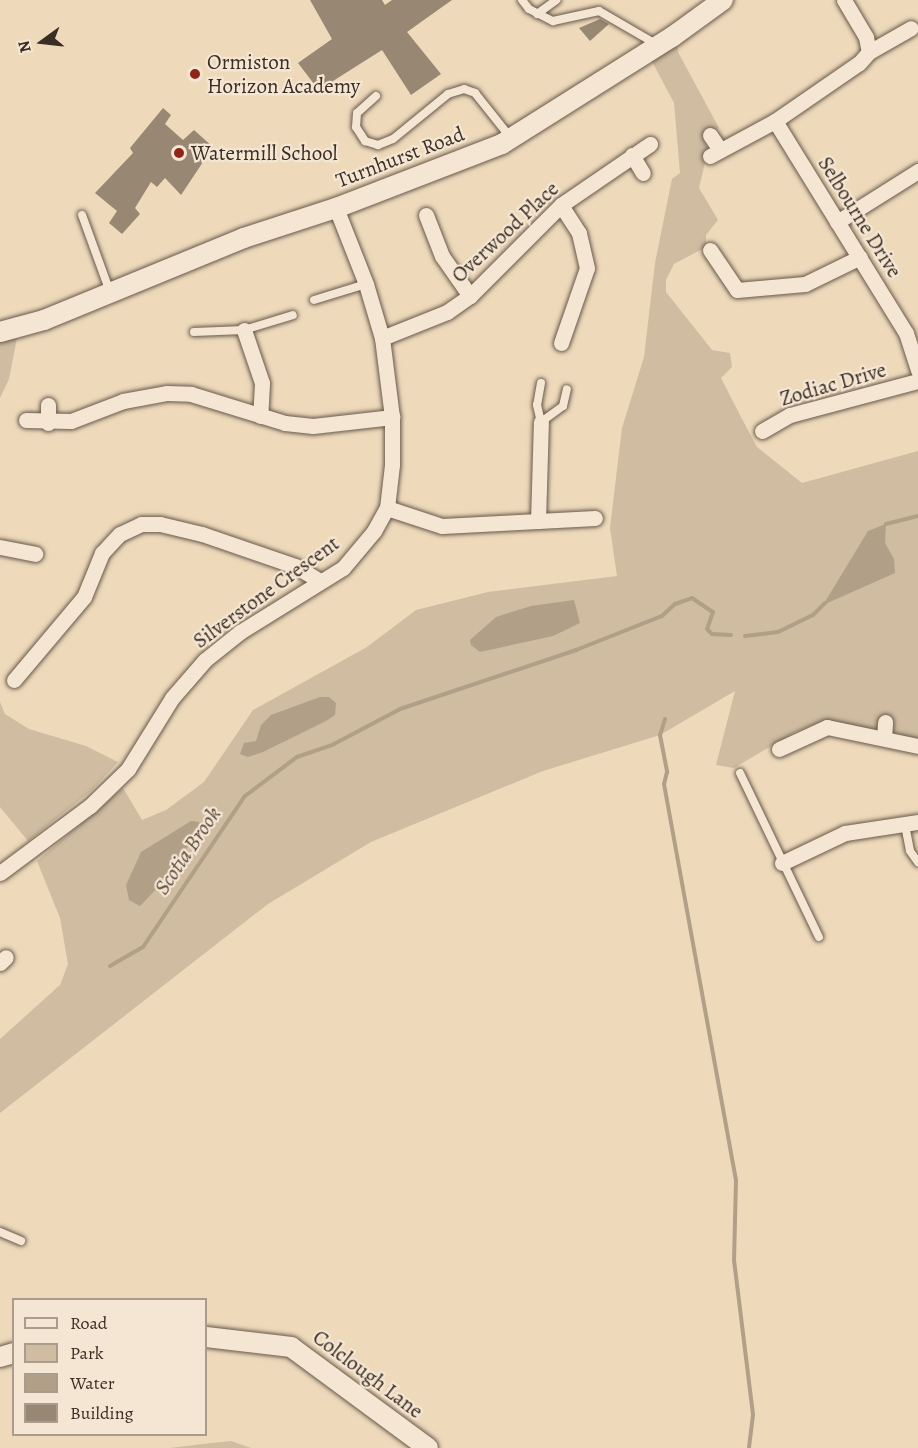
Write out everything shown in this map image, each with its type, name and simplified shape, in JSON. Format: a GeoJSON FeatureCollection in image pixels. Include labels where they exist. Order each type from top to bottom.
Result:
{"type":"FeatureCollection","features":[{"type":"Feature","properties":{"kind":"street","name":"Turnhurst Road"},"geometry":{"type":"LineString","coordinates":[[0,332],[44,320],[244,238],[336,208],[511,138],[723,0]]}},
{"type":"Feature","properties":{"kind":"street"},"geometry":{"type":"LineString","coordinates":[[844,0],[866,37],[869,51]]}},
{"type":"Feature","properties":{"kind":"street"},"geometry":{"type":"LineString","coordinates":[[710,135],[715,153],[775,121],[859,63],[869,51],[912,28]]}},
{"type":"Feature","properties":{"kind":"street","name":"Selbourne Drive"},"geometry":{"type":"LineString","coordinates":[[775,121],[906,333],[918,371]]}},
{"type":"Feature","properties":{"kind":"street","name":"Overwood Place"},"geometry":{"type":"LineString","coordinates":[[382,338],[447,312],[470,296],[561,205],[650,144]]}},
{"type":"Feature","properties":{"kind":"street"},"geometry":{"type":"LineString","coordinates":[[632,155],[643,173]]}},
{"type":"Feature","properties":{"kind":"street"},"geometry":{"type":"LineString","coordinates":[[837,222],[918,171]]}},
{"type":"Feature","properties":{"kind":"street"},"geometry":{"type":"LineString","coordinates":[[561,205],[579,233],[587,268],[561,344]]}},
{"type":"Feature","properties":{"kind":"street"},"geometry":{"type":"LineString","coordinates":[[336,208],[366,284],[382,338],[392,417],[387,508],[442,526],[595,518]]}},
{"type":"Feature","properties":{"kind":"street"},"geometry":{"type":"LineString","coordinates":[[433,223],[442,256],[470,296]]}},
{"type":"Feature","properties":{"kind":"street"},"geometry":{"type":"LineString","coordinates":[[710,250],[737,290],[806,284],[860,257]]}},
{"type":"Feature","properties":{"kind":"street"},"geometry":{"type":"LineString","coordinates":[[244,330],[262,382],[260,416]]}},
{"type":"Feature","properties":{"kind":"street","name":"Zodiac Drive"},"geometry":{"type":"LineString","coordinates":[[762,430],[790,415],[918,381]]}},
{"type":"Feature","properties":{"kind":"street"},"geometry":{"type":"LineString","coordinates":[[26,420],[48,423],[71,421],[123,401],[167,393],[191,394],[260,416],[313,426],[392,417]]}},
{"type":"Feature","properties":{"kind":"street"},"geometry":{"type":"LineString","coordinates":[[48,405],[48,423]]}},
{"type":"Feature","properties":{"kind":"street"},"geometry":{"type":"LineString","coordinates":[[538,521],[541,422]]}},
{"type":"Feature","properties":{"kind":"street","name":"Silverstone Crescent"},"geometry":{"type":"LineString","coordinates":[[0,873],[90,806],[128,769],[172,698],[205,660],[320,581],[343,568],[359,550],[387,508]]}},
{"type":"Feature","properties":{"kind":"street"},"geometry":{"type":"LineString","coordinates":[[14,680],[84,597],[102,553],[120,534],[141,524],[160,524],[202,534],[295,566],[320,581]]}},
{"type":"Feature","properties":{"kind":"street"},"geometry":{"type":"LineString","coordinates":[[0,547],[35,554]]}},
{"type":"Feature","properties":{"kind":"street"},"geometry":{"type":"LineString","coordinates":[[884,738],[885,722]]}},
{"type":"Feature","properties":{"kind":"street"},"geometry":{"type":"LineString","coordinates":[[779,749],[821,727],[918,746]]}},
{"type":"Feature","properties":{"kind":"street"},"geometry":{"type":"LineString","coordinates":[[782,862],[845,833],[911,824]]}},
{"type":"Feature","properties":{"kind":"street","name":"Colclough Lane"},"geometry":{"type":"LineString","coordinates":[[207,1337],[291,1347],[428,1448]]}},
{"type":"Feature","properties":{"kind":"lane"},"geometry":{"type":"LineString","coordinates":[[522,0],[537,14],[553,21],[599,11],[657,45]]}},
{"type":"Feature","properties":{"kind":"lane"},"geometry":{"type":"LineString","coordinates":[[537,14],[556,0]]}},
{"type":"Feature","properties":{"kind":"lane"},"geometry":{"type":"LineString","coordinates":[[376,96],[357,113],[356,127],[365,141],[378,145],[393,139],[448,94],[464,89],[475,93],[511,138]]}},
{"type":"Feature","properties":{"kind":"lane"},"geometry":{"type":"LineString","coordinates":[[82,215],[111,293]]}},
{"type":"Feature","properties":{"kind":"lane"},"geometry":{"type":"LineString","coordinates":[[314,300],[366,284]]}},
{"type":"Feature","properties":{"kind":"lane"},"geometry":{"type":"LineString","coordinates":[[194,332],[244,330],[293,315]]}},
{"type":"Feature","properties":{"kind":"lane"},"geometry":{"type":"LineString","coordinates":[[541,382],[537,405],[541,422],[563,406],[567,389]]}},
{"type":"Feature","properties":{"kind":"lane"},"geometry":{"type":"LineString","coordinates":[[740,773],[819,936]]}},
{"type":"Feature","properties":{"kind":"lane"},"geometry":{"type":"LineString","coordinates":[[911,824],[910,851],[918,862]]}},
{"type":"Feature","properties":{"kind":"lane"},"geometry":{"type":"LineString","coordinates":[[0,1232],[21,1241]]}},
{"type":"Feature","properties":{"kind":"green space"},"geometry":{"type":"Polygon","coordinates":[[[677,34],[678,52],[719,128],[703,138],[707,148],[702,157],[705,163],[699,188],[718,220],[706,235],[706,247],[674,264],[666,280],[666,292],[712,350],[730,353],[732,367],[721,378],[757,447],[802,483],[918,451],[918,739],[825,720],[795,732],[734,768],[716,765],[735,691],[660,735],[543,771],[371,842],[268,904],[0,1113],[0,1039],[60,985],[68,964],[60,918],[37,861],[123,788],[142,820],[166,810],[204,782],[253,710],[367,647],[416,610],[488,592],[617,576],[610,528],[622,428],[644,357],[655,263],[672,179],[680,173],[674,103],[647,52],[677,34]]]}},
{"type":"Feature","properties":{"kind":"green space"},"geometry":{"type":"Polygon","coordinates":[[[19,327],[9,379],[0,398],[0,331],[19,327]]]}},
{"type":"Feature","properties":{"kind":"green space"},"geometry":{"type":"Polygon","coordinates":[[[0,702],[5,714],[29,729],[86,746],[118,762],[91,791],[28,841],[0,807],[0,702]]]}},
{"type":"Feature","properties":{"kind":"green space"},"geometry":{"type":"Polygon","coordinates":[[[231,1441],[251,1448],[170,1448],[203,1444],[231,1441]]]}},
{"type":"Feature","properties":{"kind":"water"},"geometry":{"type":"Polygon","coordinates":[[[886,524],[885,543],[894,559],[895,573],[823,605],[868,531],[886,524]]]}},
{"type":"Feature","properties":{"kind":"water"},"geometry":{"type":"Polygon","coordinates":[[[574,600],[580,623],[553,636],[480,652],[471,645],[470,640],[496,617],[531,606],[574,600]]]}},
{"type":"Feature","properties":{"kind":"water"},"geometry":{"type":"Polygon","coordinates":[[[320,697],[329,697],[336,703],[335,715],[263,752],[248,757],[240,754],[244,743],[256,741],[261,725],[271,715],[320,697]]]}},
{"type":"Feature","properties":{"kind":"water"},"geometry":{"type":"Polygon","coordinates":[[[191,821],[199,822],[201,828],[162,883],[140,906],[129,900],[126,885],[141,852],[191,821]]]}},
{"type":"Feature","properties":{"kind":"building"},"geometry":{"type":"Polygon","coordinates":[[[310,0],[382,0],[385,5],[392,0],[452,0],[407,32],[441,74],[411,95],[382,50],[333,81],[335,84],[324,91],[318,81],[314,84],[298,63],[332,39],[310,0]]]}},
{"type":"Feature","properties":{"kind":"building"},"geometry":{"type":"Polygon","coordinates":[[[600,19],[609,24],[590,41],[579,28],[600,19]]]}},
{"type":"Feature","properties":{"kind":"building"},"geometry":{"type":"Polygon","coordinates":[[[163,108],[171,115],[165,124],[183,140],[194,130],[213,147],[181,195],[165,178],[157,187],[151,182],[135,208],[140,214],[122,234],[109,223],[117,211],[95,193],[133,153],[130,148],[163,108]]]}},
{"type":"Feature","properties":{"kind":"waterway"},"geometry":{"type":"LineString","coordinates":[[886,524],[918,516]]}},
{"type":"Feature","properties":{"kind":"waterway","name":"Scotia Brook"},"geometry":{"type":"LineString","coordinates":[[110,966],[143,947],[245,796],[297,757],[334,744],[400,709],[576,650],[662,616],[675,604],[692,598],[713,612],[707,629],[712,634],[731,635]]}},
{"type":"Feature","properties":{"kind":"waterway"},"geometry":{"type":"LineString","coordinates":[[745,636],[778,632],[813,615],[825,603]]}},
{"type":"Feature","properties":{"kind":"waterway"},"geometry":{"type":"LineString","coordinates":[[665,719],[660,735],[667,772],[664,784],[736,1180],[734,1260],[753,1415],[749,1448]]}},
{"type":"Feature","properties":{"kind":"place","name":"Ormiston Horizon Academy"},"geometry":{"type":"Point","coordinates":[195,74]}},
{"type":"Feature","properties":{"kind":"place","name":"Watermill School"},"geometry":{"type":"Point","coordinates":[179,153]}}]}
